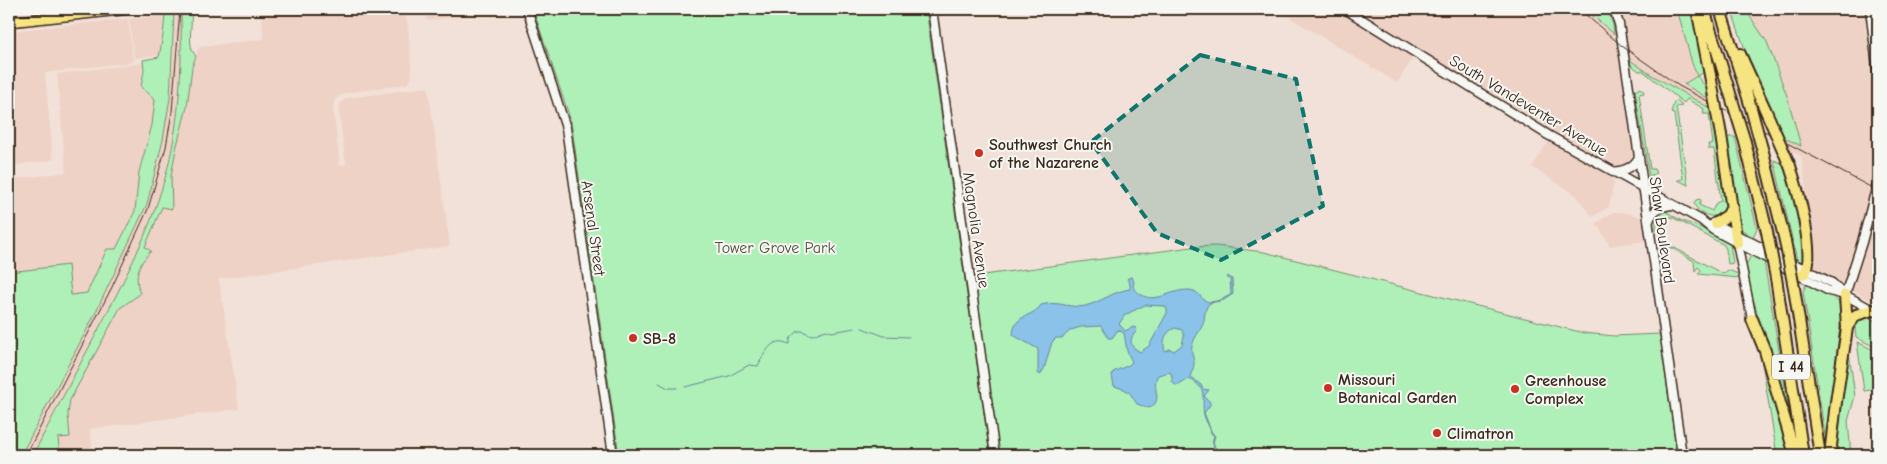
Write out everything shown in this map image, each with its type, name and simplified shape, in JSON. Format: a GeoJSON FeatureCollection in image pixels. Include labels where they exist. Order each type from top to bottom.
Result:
{"type":"FeatureCollection","features":[{"type":"Feature","properties":{"kind":"highway"},"geometry":{"type":"LineString","coordinates":[[1697,9],[1721,136],[1736,238]]}},
{"type":"Feature","properties":{"kind":"highway","name":"I 44"},"geometry":{"type":"LineString","coordinates":[[1704,9],[1745,142],[1767,232],[1776,278],[1803,455]]}},
{"type":"Feature","properties":{"kind":"highway","name":"I 44"},"geometry":{"type":"LineString","coordinates":[[1720,9],[1749,101],[1785,241],[1820,455]]}},
{"type":"Feature","properties":{"kind":"highway"},"geometry":{"type":"LineString","coordinates":[[1725,24],[1765,109],[1797,187],[1804,216],[1807,253],[1803,272]]}},
{"type":"Feature","properties":{"kind":"highway"},"geometry":{"type":"LineString","coordinates":[[1716,223],[1728,215],[1732,206]]}},
{"type":"Feature","properties":{"kind":"highway"},"geometry":{"type":"LineString","coordinates":[[1830,455],[1846,328],[1845,295]]}},
{"type":"Feature","properties":{"kind":"highway"},"geometry":{"type":"LineString","coordinates":[[1846,328],[1856,315],[1875,312]]}},
{"type":"Feature","properties":{"kind":"highway"},"geometry":{"type":"LineString","coordinates":[[1752,319],[1765,351],[1795,455]]}},
{"type":"Feature","properties":{"kind":"main road"},"geometry":{"type":"LineString","coordinates":[[36,18],[41,9]]}},
{"type":"Feature","properties":{"kind":"main road"},"geometry":{"type":"LineString","coordinates":[[9,22],[36,18],[55,12],[130,9]]}},
{"type":"Feature","properties":{"kind":"main road","name":"Arsenal Street"},"geometry":{"type":"LineString","coordinates":[[527,9],[566,128],[613,455]]}},
{"type":"Feature","properties":{"kind":"main road","name":"Magnolia Avenue"},"geometry":{"type":"LineString","coordinates":[[932,9],[995,455]]}},
{"type":"Feature","properties":{"kind":"main road","name":"South Vandeventer Avenue"},"geometry":{"type":"LineString","coordinates":[[1345,9],[1548,135],[1701,220],[1713,230],[1766,249],[1829,291],[1845,295],[1875,312]]}},
{"type":"Feature","properties":{"kind":"main road","name":"Shaw Boulevard"},"geometry":{"type":"LineString","coordinates":[[1614,9],[1622,46],[1639,157],[1682,455]]}},
{"type":"Feature","properties":{"kind":"main road"},"geometry":{"type":"LineString","coordinates":[[1870,9],[1878,74]]}},
{"type":"Feature","properties":{"kind":"main road"},"geometry":{"type":"LineString","coordinates":[[1613,172],[1630,168],[1639,157]]}},
{"type":"Feature","properties":{"kind":"main road"},"geometry":{"type":"LineString","coordinates":[[1845,295],[1862,242],[1878,181]]}},
{"type":"Feature","properties":{"kind":"main road"},"geometry":{"type":"LineString","coordinates":[[1648,223],[1650,216],[1655,210],[1673,205]]}},
{"type":"Feature","properties":{"kind":"main road","name":"South Vandeventer Avenue"},"geometry":{"type":"LineString","coordinates":[[1701,220],[1716,223],[1753,250],[1803,272]]}},
{"type":"Feature","properties":{"kind":"main road"},"geometry":{"type":"LineString","coordinates":[[1736,238],[1752,319]]}},
{"type":"Feature","properties":{"kind":"main road"},"geometry":{"type":"LineString","coordinates":[[1741,262],[1745,255],[1753,250],[1766,249]]}},
{"type":"Feature","properties":{"kind":"highlighted area"},"geometry":{"type":"Polygon","coordinates":[[[1200,55],[1296,79],[1323,206],[1221,260],[1157,233],[1091,142],[1200,55]]]}},
{"type":"Feature","properties":{"kind":"shaded area"},"geometry":{"type":"Polygon","coordinates":[[[261,9],[404,9],[408,26],[412,78],[406,84],[346,93],[335,99],[333,108],[340,165],[346,164],[339,112],[340,104],[344,100],[347,98],[428,87],[450,246],[219,279],[239,409],[90,429],[93,455],[60,455],[58,438],[70,437],[68,414],[70,400],[120,308],[128,302],[136,282],[138,270],[151,251],[145,248],[162,207],[171,209],[171,176],[187,107],[192,67],[199,47],[264,39],[261,9]]]}},
{"type":"Feature","properties":{"kind":"shaded area"},"geometry":{"type":"Polygon","coordinates":[[[426,9],[486,9],[488,12],[427,21],[426,9]]]}},
{"type":"Feature","properties":{"kind":"shaded area"},"geometry":{"type":"Polygon","coordinates":[[[1276,9],[1337,9],[1411,56],[1412,60],[1397,83],[1276,9]]]}},
{"type":"Feature","properties":{"kind":"shaded area"},"geometry":{"type":"Polygon","coordinates":[[[1365,9],[1585,9],[1614,34],[1618,49],[1634,161],[1624,167],[1616,167],[1561,137],[1366,16],[1365,9]]]}},
{"type":"Feature","properties":{"kind":"shaded area"},"geometry":{"type":"Polygon","coordinates":[[[1621,9],[1677,9],[1697,76],[1685,84],[1711,100],[1713,110],[1650,74],[1630,60],[1621,9]]]}},
{"type":"Feature","properties":{"kind":"shaded area"},"geometry":{"type":"Polygon","coordinates":[[[1745,9],[1878,9],[1878,59],[1871,60],[1878,106],[1878,164],[1872,190],[1878,194],[1878,305],[1815,269],[1801,156],[1787,149],[1781,136],[1787,96],[1767,42],[1745,9]]]}},
{"type":"Feature","properties":{"kind":"shaded area"},"geometry":{"type":"Polygon","coordinates":[[[165,15],[159,55],[134,58],[129,19],[165,15]]]}},
{"type":"Feature","properties":{"kind":"shaded area"},"geometry":{"type":"Polygon","coordinates":[[[175,16],[181,16],[183,27],[179,97],[175,134],[157,205],[141,245],[33,455],[21,455],[94,316],[147,204],[163,140],[170,98],[175,16]]]}},
{"type":"Feature","properties":{"kind":"shaded area"},"geometry":{"type":"Polygon","coordinates":[[[128,19],[133,62],[45,73],[53,160],[9,166],[9,31],[128,19]]]}},
{"type":"Feature","properties":{"kind":"shaded area"},"geometry":{"type":"Polygon","coordinates":[[[143,63],[141,87],[155,99],[152,125],[139,172],[135,211],[116,249],[107,249],[88,293],[71,295],[9,272],[9,172],[15,171],[16,179],[66,172],[57,74],[143,63]]]}},
{"type":"Feature","properties":{"kind":"shaded area"},"geometry":{"type":"Polygon","coordinates":[[[1547,143],[1552,143],[1610,175],[1614,183],[1609,207],[1592,217],[1576,195],[1532,167],[1547,143]]]}},
{"type":"Feature","properties":{"kind":"shaded area"},"geometry":{"type":"Polygon","coordinates":[[[1613,212],[1639,216],[1644,224],[1646,241],[1610,246],[1596,223],[1613,212]]]}},
{"type":"Feature","properties":{"kind":"green space","name":"Tower Grove Park"},"geometry":{"type":"Polygon","coordinates":[[[533,9],[926,9],[990,455],[619,455],[571,121],[533,9]]]}},
{"type":"Feature","properties":{"kind":"green space"},"geometry":{"type":"Polygon","coordinates":[[[1585,9],[1607,9],[1614,34],[1585,9]]]}},
{"type":"Feature","properties":{"kind":"green space"},"geometry":{"type":"Polygon","coordinates":[[[1677,9],[1691,9],[1705,72],[1697,76],[1692,63],[1677,9]]]}},
{"type":"Feature","properties":{"kind":"green space"},"geometry":{"type":"Polygon","coordinates":[[[1731,9],[1745,9],[1767,42],[1787,96],[1801,146],[1781,136],[1748,58],[1731,9]]]}},
{"type":"Feature","properties":{"kind":"green space"},"geometry":{"type":"Polygon","coordinates":[[[191,12],[191,46],[196,56],[192,67],[187,107],[171,176],[172,209],[162,207],[145,247],[151,251],[138,271],[137,281],[140,294],[120,308],[70,400],[68,414],[70,437],[58,438],[60,455],[33,455],[124,280],[151,220],[165,178],[177,117],[181,55],[181,13],[191,12]]]}},
{"type":"Feature","properties":{"kind":"green space"},"geometry":{"type":"Polygon","coordinates":[[[174,14],[170,98],[163,140],[147,204],[94,316],[21,455],[9,455],[9,272],[68,265],[71,295],[87,293],[107,249],[116,249],[135,211],[139,172],[152,125],[155,99],[141,87],[144,70],[143,60],[159,57],[165,15],[174,14]]]}},
{"type":"Feature","properties":{"kind":"green space"},"geometry":{"type":"Polygon","coordinates":[[[1630,60],[1650,74],[1713,110],[1727,205],[1725,211],[1721,214],[1716,216],[1705,215],[1696,208],[1694,203],[1700,199],[1699,205],[1712,211],[1716,203],[1721,201],[1714,149],[1709,149],[1708,144],[1713,144],[1709,114],[1703,114],[1704,109],[1687,99],[1684,103],[1643,71],[1639,71],[1631,65],[1630,60]]]}},
{"type":"Feature","properties":{"kind":"green space"},"geometry":{"type":"Polygon","coordinates":[[[1697,76],[1709,91],[1711,100],[1684,84],[1697,76]]]}},
{"type":"Feature","properties":{"kind":"green space"},"geometry":{"type":"Polygon","coordinates":[[[1640,88],[1644,93],[1639,94],[1650,169],[1654,169],[1656,173],[1649,176],[1635,91],[1640,88]]]}},
{"type":"Feature","properties":{"kind":"green space"},"geometry":{"type":"Polygon","coordinates":[[[1677,101],[1682,106],[1676,107],[1688,185],[1678,180],[1683,179],[1674,114],[1671,113],[1674,102],[1677,101]]]}},
{"type":"Feature","properties":{"kind":"green space"},"geometry":{"type":"Polygon","coordinates":[[[1725,137],[1735,137],[1757,228],[1753,237],[1739,228],[1725,137]]]}},
{"type":"Feature","properties":{"kind":"green space"},"geometry":{"type":"Polygon","coordinates":[[[1774,160],[1786,165],[1798,202],[1804,255],[1803,262],[1797,260],[1774,160]]]}},
{"type":"Feature","properties":{"kind":"green space"},"geometry":{"type":"Polygon","coordinates":[[[1661,211],[1665,211],[1727,242],[1730,245],[1733,263],[1728,264],[1724,245],[1672,217],[1666,217],[1659,230],[1656,230],[1656,216],[1661,211]]]}},
{"type":"Feature","properties":{"kind":"green space"},"geometry":{"type":"Polygon","coordinates":[[[1669,245],[1723,274],[1728,270],[1738,274],[1739,278],[1698,274],[1701,270],[1698,267],[1695,271],[1694,261],[1669,245]]]}},
{"type":"Feature","properties":{"kind":"green space","name":"Missouri Botanical Garden"},"geometry":{"type":"Polygon","coordinates":[[[1216,246],[1264,252],[1584,333],[1614,336],[1660,334],[1677,455],[999,455],[974,280],[976,276],[1192,247],[1216,246]]]}},
{"type":"Feature","properties":{"kind":"green space"},"geometry":{"type":"Polygon","coordinates":[[[1751,255],[1764,261],[1791,423],[1773,369],[1748,280],[1746,266],[1751,255]]]}},
{"type":"Feature","properties":{"kind":"green space"},"geometry":{"type":"Polygon","coordinates":[[[1807,283],[1833,297],[1839,303],[1841,310],[1829,448],[1827,448],[1803,291],[1807,283]]]}},
{"type":"Feature","properties":{"kind":"green space"},"geometry":{"type":"Polygon","coordinates":[[[1867,317],[1878,322],[1878,349],[1856,337],[1857,322],[1867,317]]]}},
{"type":"Feature","properties":{"kind":"green space"},"geometry":{"type":"Polygon","coordinates":[[[1857,342],[1878,352],[1878,389],[1864,391],[1857,342]]]}},
{"type":"Feature","properties":{"kind":"green space"},"geometry":{"type":"Polygon","coordinates":[[[1759,344],[1792,455],[1777,455],[1759,344]]]}},
{"type":"Feature","properties":{"kind":"green space"},"geometry":{"type":"Polygon","coordinates":[[[1849,353],[1855,396],[1848,421],[1851,455],[1833,455],[1849,353]]]}},
{"type":"Feature","properties":{"kind":"water"},"geometry":{"type":"Polygon","coordinates":[[[1228,276],[1232,279],[1233,294],[1224,300],[1210,303],[1206,308],[1203,324],[1192,346],[1194,366],[1190,376],[1203,389],[1209,390],[1204,396],[1210,402],[1210,405],[1204,413],[1209,427],[1204,415],[1202,390],[1189,379],[1179,385],[1175,385],[1172,382],[1170,372],[1158,375],[1155,384],[1156,402],[1149,408],[1137,404],[1128,392],[1114,386],[1113,372],[1132,362],[1127,351],[1124,333],[1118,330],[1112,338],[1108,338],[1101,326],[1081,327],[1071,330],[1062,338],[1056,338],[1052,342],[1044,369],[1040,375],[1038,373],[1038,349],[1013,335],[1014,328],[1020,319],[1038,309],[1041,305],[1053,303],[1085,306],[1130,289],[1127,279],[1132,277],[1133,287],[1146,297],[1160,297],[1190,290],[1204,300],[1212,302],[1223,299],[1231,294],[1228,276]],[[1145,305],[1125,315],[1119,324],[1125,331],[1133,327],[1136,328],[1137,331],[1131,340],[1133,347],[1140,352],[1149,346],[1167,313],[1167,308],[1164,306],[1145,305]],[[1175,328],[1169,332],[1165,337],[1165,351],[1170,349],[1174,351],[1182,345],[1184,336],[1182,330],[1175,328]]]}},
{"type":"Feature","properties":{"kind":"water"},"geometry":{"type":"Polygon","coordinates":[[[1210,429],[1215,436],[1215,447],[1223,455],[1220,455],[1214,446],[1214,436],[1210,429]]]}},
{"type":"Feature","properties":{"kind":"waterway"},"geometry":{"type":"LineString","coordinates":[[685,387],[729,376],[749,365],[758,366],[772,345],[779,342],[790,344],[790,339],[798,331],[812,335],[826,330],[832,332],[855,328]]}},
{"type":"Feature","properties":{"kind":"waterway"},"geometry":{"type":"LineString","coordinates":[[862,328],[884,336],[909,337]]}},
{"type":"Feature","properties":{"kind":"waterway"},"geometry":{"type":"LineString","coordinates":[[659,383],[668,388],[677,388]]}},
{"type":"Feature","properties":{"kind":"railway"},"geometry":{"type":"LineString","coordinates":[[26,455],[112,287],[148,209],[166,147],[172,112],[180,9]]}},
{"type":"Feature","properties":{"kind":"railway"},"geometry":{"type":"LineString","coordinates":[[1579,9],[1622,46],[1679,86],[1878,191]]}},
{"type":"Feature","properties":{"kind":"place","name":"Southwest Church of the Nazarene"},"geometry":{"type":"Point","coordinates":[979,153]}},
{"type":"Feature","properties":{"kind":"place","name":"SB-8"},"geometry":{"type":"Point","coordinates":[633,338]}},
{"type":"Feature","properties":{"kind":"place","name":"Missouri Botanical Garden"},"geometry":{"type":"Point","coordinates":[1328,388]}},
{"type":"Feature","properties":{"kind":"place","name":"Greenhouse Complex"},"geometry":{"type":"Point","coordinates":[1515,389]}},
{"type":"Feature","properties":{"kind":"place","name":"Climatron"},"geometry":{"type":"Point","coordinates":[1437,433]}}]}
